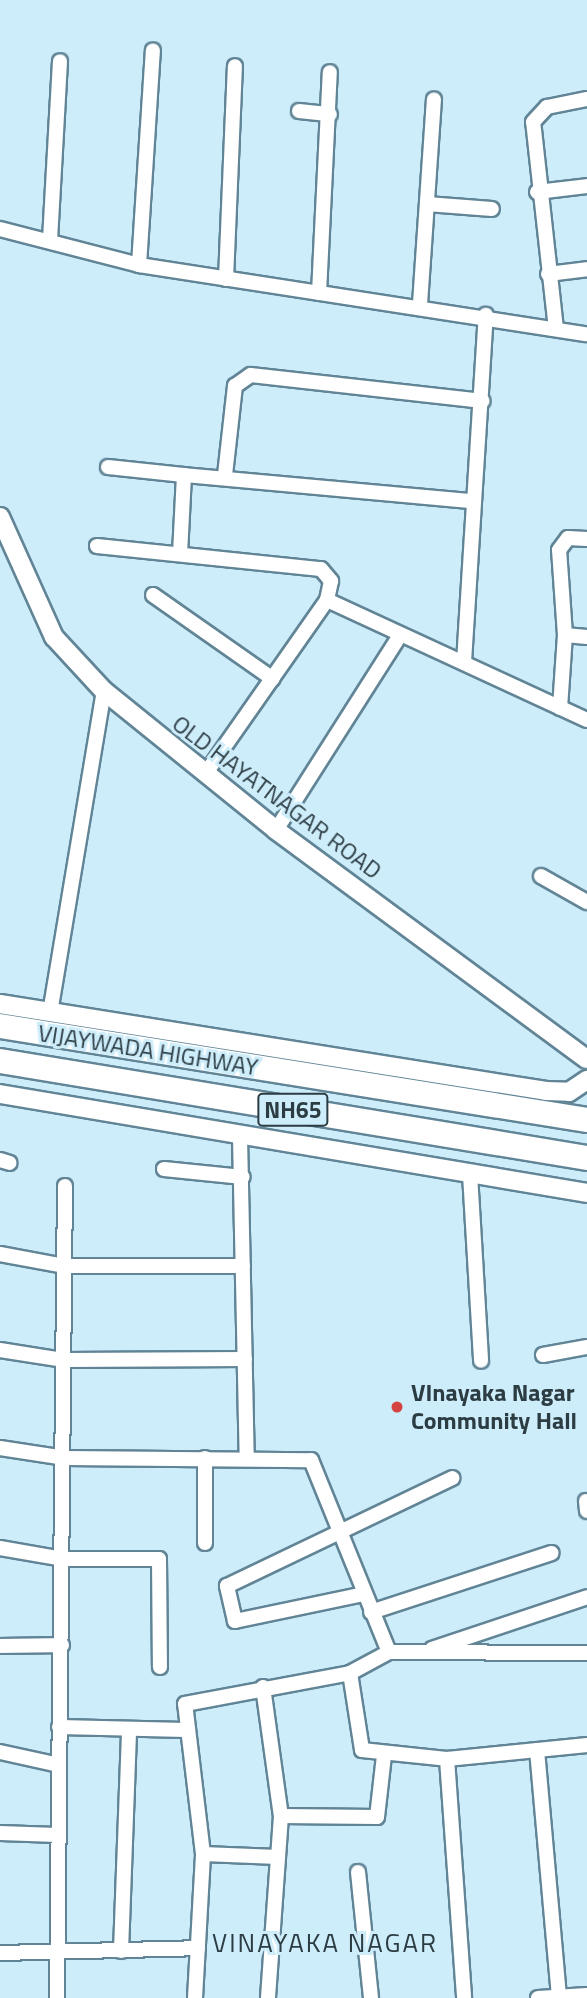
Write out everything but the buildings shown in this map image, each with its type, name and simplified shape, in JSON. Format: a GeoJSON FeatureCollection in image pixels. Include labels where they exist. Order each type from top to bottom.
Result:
{"type":"FeatureCollection","features":[{"type":"Feature","properties":{"kind":"highway","name":"VIJAYWADA HIGHWAY"},"geometry":{"type":"LineString","coordinates":[[0,1026],[216,1050],[587,1120]]}},
{"type":"Feature","properties":{"kind":"highway","name":"VIJAYWADA HIGHWAY"},"geometry":{"type":"LineString","coordinates":[[0,1061],[587,1158]]}},
{"type":"Feature","properties":{"kind":"street"},"geometry":{"type":"LineString","coordinates":[[139,265],[153,50]]}},
{"type":"Feature","properties":{"kind":"street"},"geometry":{"type":"LineString","coordinates":[[50,240],[60,61]]}},
{"type":"Feature","properties":{"kind":"street"},"geometry":{"type":"LineString","coordinates":[[226,279],[235,66]]}},
{"type":"Feature","properties":{"kind":"street"},"geometry":{"type":"LineString","coordinates":[[318,293],[330,114],[330,72]]}},
{"type":"Feature","properties":{"kind":"street"},"geometry":{"type":"LineString","coordinates":[[420,304],[434,99]]}},
{"type":"Feature","properties":{"kind":"street"},"geometry":{"type":"LineString","coordinates":[[556,329],[537,192],[533,122],[547,107],[587,99]]}},
{"type":"Feature","properties":{"kind":"street"},"geometry":{"type":"LineString","coordinates":[[299,111],[330,114]]}},
{"type":"Feature","properties":{"kind":"street"},"geometry":{"type":"LineString","coordinates":[[537,192],[587,186]]}},
{"type":"Feature","properties":{"kind":"street"},"geometry":{"type":"LineString","coordinates":[[427,204],[492,209]]}},
{"type":"Feature","properties":{"kind":"street"},"geometry":{"type":"LineString","coordinates":[[0,229],[139,265],[318,293],[420,304],[587,334]]}},
{"type":"Feature","properties":{"kind":"street"},"geometry":{"type":"LineString","coordinates":[[548,274],[587,269]]}},
{"type":"Feature","properties":{"kind":"street"},"geometry":{"type":"LineString","coordinates":[[464,662],[471,501],[483,401],[485,315]]}},
{"type":"Feature","properties":{"kind":"street"},"geometry":{"type":"LineString","coordinates":[[225,475],[235,387],[251,375],[483,401]]}},
{"type":"Feature","properties":{"kind":"street"},"geometry":{"type":"LineString","coordinates":[[108,467],[184,475],[225,475],[471,501]]}},
{"type":"Feature","properties":{"kind":"street"},"geometry":{"type":"LineString","coordinates":[[180,555],[184,475]]}},
{"type":"Feature","properties":{"kind":"street","name":"OLD HAYATNAGAR ROAD"},"geometry":{"type":"LineString","coordinates":[[0,517],[54,637],[104,691],[276,830],[587,1059]]}},
{"type":"Feature","properties":{"kind":"street"},"geometry":{"type":"LineString","coordinates":[[560,708],[565,635],[560,545],[568,538],[587,539]]}},
{"type":"Feature","properties":{"kind":"street"},"geometry":{"type":"LineString","coordinates":[[97,546],[321,569],[331,581],[327,600],[205,774]]}},
{"type":"Feature","properties":{"kind":"street"},"geometry":{"type":"LineString","coordinates":[[153,595],[273,679]]}},
{"type":"Feature","properties":{"kind":"street"},"geometry":{"type":"LineString","coordinates":[[327,600],[587,720]]}},
{"type":"Feature","properties":{"kind":"street"},"geometry":{"type":"LineString","coordinates":[[276,830],[400,635]]}},
{"type":"Feature","properties":{"kind":"street"},"geometry":{"type":"LineString","coordinates":[[565,635],[587,637]]}},
{"type":"Feature","properties":{"kind":"street"},"geometry":{"type":"LineString","coordinates":[[50,1013],[104,691]]}},
{"type":"Feature","properties":{"kind":"street"},"geometry":{"type":"LineString","coordinates":[[541,876],[587,902]]}},
{"type":"Feature","properties":{"kind":"street"},"geometry":{"type":"LineString","coordinates":[[0,1004],[216,1050],[546,1091],[569,1091],[587,1080]]}},
{"type":"Feature","properties":{"kind":"street"},"geometry":{"type":"LineString","coordinates":[[0,1094],[240,1138],[587,1193]]}},
{"type":"Feature","properties":{"kind":"street"},"geometry":{"type":"LineString","coordinates":[[240,1138],[243,1177],[247,1458]]}},
{"type":"Feature","properties":{"kind":"street"},"geometry":{"type":"LineString","coordinates":[[164,1168],[243,1177]]}},
{"type":"Feature","properties":{"kind":"street"},"geometry":{"type":"LineString","coordinates":[[470,1174],[481,1361]]}},
{"type":"Feature","properties":{"kind":"street"},"geometry":{"type":"LineString","coordinates":[[57,1998],[57,1835],[65,1458],[65,1186]]}},
{"type":"Feature","properties":{"kind":"street"},"geometry":{"type":"LineString","coordinates":[[0,1254],[64,1266],[243,1266]]}},
{"type":"Feature","properties":{"kind":"street"},"geometry":{"type":"LineString","coordinates":[[542,1355],[587,1347]]}},
{"type":"Feature","properties":{"kind":"street"},"geometry":{"type":"LineString","coordinates":[[0,1350],[64,1360],[245,1359]]}},
{"type":"Feature","properties":{"kind":"street"},"geometry":{"type":"LineString","coordinates":[[0,1448],[65,1458],[311,1460],[335,1529],[389,1652]]}},
{"type":"Feature","properties":{"kind":"street"},"geometry":{"type":"LineString","coordinates":[[205,1458],[205,1543]]}},
{"type":"Feature","properties":{"kind":"street"},"geometry":{"type":"LineString","coordinates":[[364,1594],[235,1621],[227,1586],[335,1529],[452,1478]]}},
{"type":"Feature","properties":{"kind":"street"},"geometry":{"type":"LineString","coordinates":[[0,1548],[64,1559],[159,1559],[160,1667]]}},
{"type":"Feature","properties":{"kind":"street"},"geometry":{"type":"LineString","coordinates":[[371,1612],[552,1553]]}},
{"type":"Feature","properties":{"kind":"street"},"geometry":{"type":"LineString","coordinates":[[422,1652],[587,1597]]}},
{"type":"Feature","properties":{"kind":"street"},"geometry":{"type":"LineString","coordinates":[[0,1646],[62,1645]]}},
{"type":"Feature","properties":{"kind":"street"},"geometry":{"type":"LineString","coordinates":[[195,1998],[203,1854],[186,1730],[185,1704],[263,1687],[350,1673],[389,1652],[587,1653]]}},
{"type":"Feature","properties":{"kind":"street"},"geometry":{"type":"LineString","coordinates":[[350,1673],[362,1750],[384,1756],[447,1759],[587,1745]]}},
{"type":"Feature","properties":{"kind":"street"},"geometry":{"type":"LineString","coordinates":[[263,1687],[281,1816],[268,1998]]}},
{"type":"Feature","properties":{"kind":"street"},"geometry":{"type":"LineString","coordinates":[[59,1727],[186,1730]]}},
{"type":"Feature","properties":{"kind":"street"},"geometry":{"type":"LineString","coordinates":[[121,1951],[129,1729]]}},
{"type":"Feature","properties":{"kind":"street"},"geometry":{"type":"LineString","coordinates":[[537,1750],[559,1997]]}},
{"type":"Feature","properties":{"kind":"street"},"geometry":{"type":"LineString","coordinates":[[0,1752],[59,1765]]}},
{"type":"Feature","properties":{"kind":"street"},"geometry":{"type":"LineString","coordinates":[[281,1816],[376,1817],[384,1756]]}},
{"type":"Feature","properties":{"kind":"street"},"geometry":{"type":"LineString","coordinates":[[447,1759],[464,1998]]}},
{"type":"Feature","properties":{"kind":"street"},"geometry":{"type":"LineString","coordinates":[[0,1833],[57,1835]]}},
{"type":"Feature","properties":{"kind":"street"},"geometry":{"type":"LineString","coordinates":[[203,1854],[278,1857]]}},
{"type":"Feature","properties":{"kind":"street"},"geometry":{"type":"LineString","coordinates":[[358,1872],[370,1998]]}},
{"type":"Feature","properties":{"kind":"street"},"geometry":{"type":"LineString","coordinates":[[0,1953],[198,1948]]}},
{"type":"Feature","properties":{"kind":"street"},"geometry":{"type":"LineString","coordinates":[[538,1998],[587,1995]]}},
{"type":"Feature","properties":{"kind":"place","name":"VInayaka Nagar Community Hall"},"geometry":{"type":"Point","coordinates":[397,1407]}},
{"type":"Feature","properties":{"kind":"district","name":"VINAYAKA NAGAR"},"geometry":{"type":"Point","coordinates":[325,1943]}}]}
